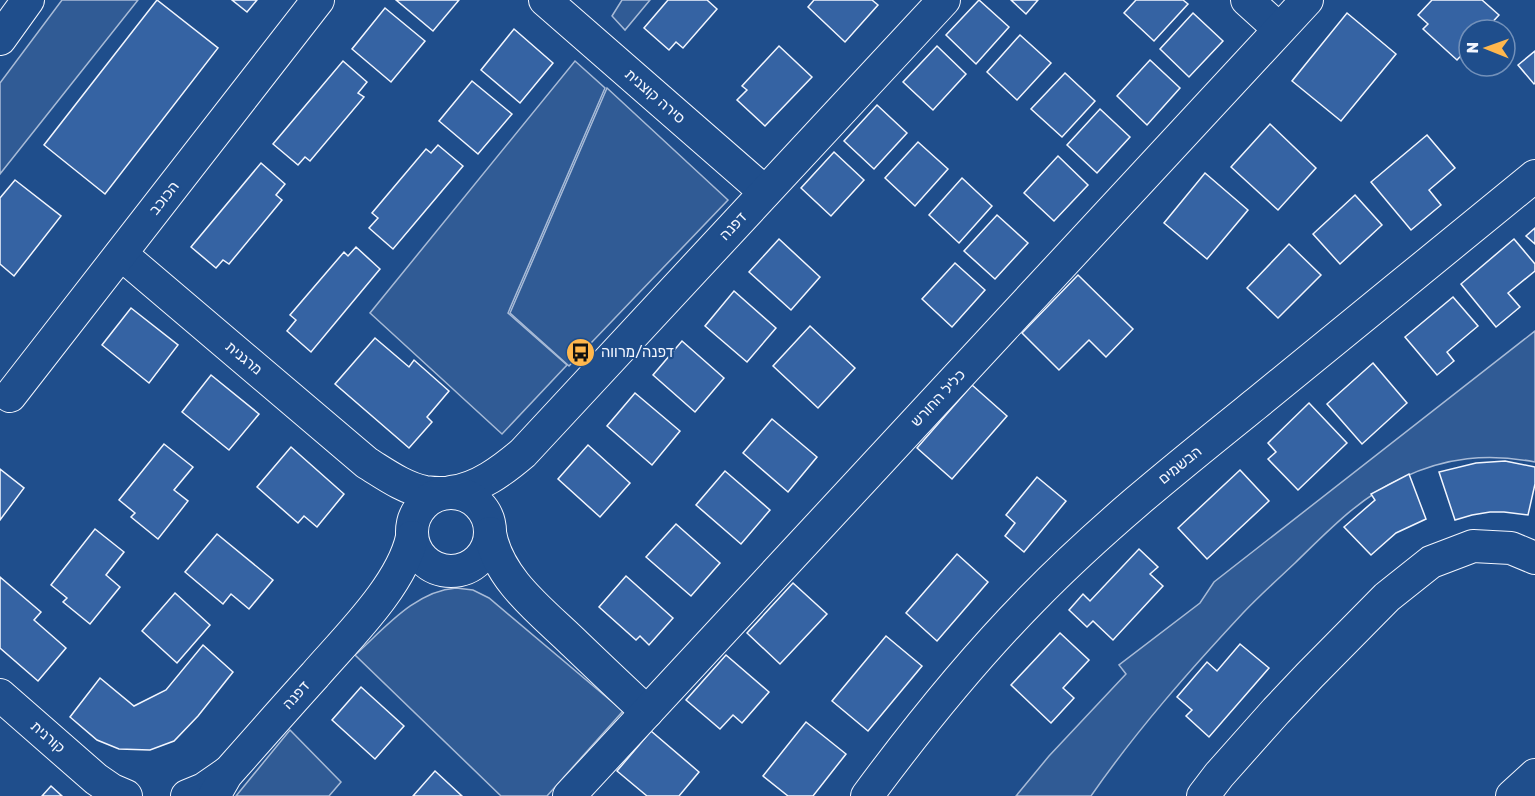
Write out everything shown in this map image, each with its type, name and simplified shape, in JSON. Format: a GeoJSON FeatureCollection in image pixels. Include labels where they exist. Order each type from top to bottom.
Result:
{"type":"FeatureCollection","features":[{"type":"Feature","properties":{"kind":"street"},"geometry":{"type":"LineString","coordinates":[[0,39],[28,0]]}},
{"type":"Feature","properties":{"kind":"street","name":"הכוכב"},"geometry":{"type":"LineString","coordinates":[[10,396],[318,0]]}},
{"type":"Feature","properties":{"kind":"street","name":"סירה קוצנית"},"geometry":{"type":"LineString","coordinates":[[545,0],[765,192]]}},
{"type":"Feature","properties":{"kind":"street","name":"דפנה"},"geometry":{"type":"LineString","coordinates":[[448,493],[461,491],[492,476],[523,453],[944,0]]}},
{"type":"Feature","properties":{"kind":"street"},"geometry":{"type":"LineString","coordinates":[[1247,0],[1279,29]]}},
{"type":"Feature","properties":{"kind":"street","name":"כליל החורש"},"geometry":{"type":"LineString","coordinates":[[569,796],[1307,0]]}},
{"type":"Feature","properties":{"kind":"street","name":"הבשמים"},"geometry":{"type":"LineString","coordinates":[[867,796],[908,740],[990,643],[1075,556],[1118,516],[1535,176]]}},
{"type":"Feature","properties":{"kind":"street","name":"מרגנית"},"geometry":{"type":"LineString","coordinates":[[121,254],[367,463],[409,487],[448,493]]}},
{"type":"Feature","properties":{"kind":"street","name":"דפנה"},"geometry":{"type":"LineString","coordinates":[[488,524],[506,477],[523,453]]}},
{"type":"Feature","properties":{"kind":"street","name":"מרגנית"},"geometry":{"type":"LineString","coordinates":[[367,463],[397,500],[409,520],[412,534]]}},
{"type":"Feature","properties":{"kind":"street"},"geometry":{"type":"LineString","coordinates":[[521,592],[492,576],[479,572],[432,567],[423,559],[416,550],[412,534],[414,519],[424,504],[433,496],[448,493],[470,497],[479,504],[498,557],[521,592],[647,712]]}},
{"type":"Feature","properties":{"kind":"street"},"geometry":{"type":"LineString","coordinates":[[453,570],[474,564],[482,556],[488,545],[488,524]]}},
{"type":"Feature","properties":{"kind":"street","name":"דפנה"},"geometry":{"type":"LineString","coordinates":[[214,796],[230,770],[386,591],[409,551],[412,534]]}},
{"type":"Feature","properties":{"kind":"street"},"geometry":{"type":"LineString","coordinates":[[1203,796],[1276,711],[1364,620],[1387,597],[1431,562],[1473,546],[1511,548],[1535,558]]}},
{"type":"Feature","properties":{"kind":"street","name":"דפנה"},"geometry":{"type":"LineString","coordinates":[[362,621],[403,588],[421,579],[453,570]]}},
{"type":"Feature","properties":{"kind":"street","name":"קורנית"},"geometry":{"type":"LineString","coordinates":[[0,695],[103,788],[112,789],[126,796]]}},
{"type":"Feature","properties":{"kind":"street","name":"דפנה"},"geometry":{"type":"LineString","coordinates":[[187,796],[211,785],[230,770]]}},
{"type":"Feature","properties":{"kind":"street"},"geometry":{"type":"LineString","coordinates":[[1512,796],[1535,775]]}},
{"type":"Feature","properties":{"kind":"shaded area"},"geometry":{"type":"Polygon","coordinates":[[[62,0],[138,0],[0,174],[0,83],[62,0]]]}},
{"type":"Feature","properties":{"kind":"shaded area"},"geometry":{"type":"Polygon","coordinates":[[[622,0],[650,0],[625,30],[612,16],[622,0]]]}},
{"type":"Feature","properties":{"kind":"shaded area"},"geometry":{"type":"Polygon","coordinates":[[[575,61],[605,88],[508,313],[567,365],[502,434],[370,313],[575,61]]]}},
{"type":"Feature","properties":{"kind":"shaded area"},"geometry":{"type":"Polygon","coordinates":[[[607,88],[728,200],[569,366],[510,313],[607,88]]]}},
{"type":"Feature","properties":{"kind":"shaded area"},"geometry":{"type":"Polygon","coordinates":[[[1535,331],[1535,462],[1501,458],[1451,461],[1418,471],[1372,495],[1332,527],[1243,613],[1164,702],[1091,796],[1016,796],[1049,756],[1126,674],[1119,665],[1200,603],[1214,582],[1535,331]]]}},
{"type":"Feature","properties":{"kind":"shaded area"},"geometry":{"type":"Polygon","coordinates":[[[456,588],[473,590],[489,598],[623,711],[547,796],[501,796],[355,655],[389,623],[414,604],[427,596],[456,588]]]}},
{"type":"Feature","properties":{"kind":"shaded area"},"geometry":{"type":"Polygon","coordinates":[[[290,730],[341,782],[329,796],[236,796],[290,730]]]}},
{"type":"Feature","properties":{"kind":"building"},"geometry":{"type":"Polygon","coordinates":[[[157,0],[218,48],[105,194],[44,145],[157,0]]]}},
{"type":"Feature","properties":{"kind":"building"},"geometry":{"type":"Polygon","coordinates":[[[232,0],[257,0],[247,12],[232,0]]]}},
{"type":"Feature","properties":{"kind":"building"},"geometry":{"type":"Polygon","coordinates":[[[396,0],[459,0],[433,31],[396,0]]]}},
{"type":"Feature","properties":{"kind":"building"},"geometry":{"type":"Polygon","coordinates":[[[668,0],[707,0],[717,9],[683,48],[676,42],[669,50],[644,28],[668,0]]]}},
{"type":"Feature","properties":{"kind":"building"},"geometry":{"type":"Polygon","coordinates":[[[814,0],[872,0],[878,5],[845,42],[808,7],[814,0]]]}},
{"type":"Feature","properties":{"kind":"building"},"geometry":{"type":"Polygon","coordinates":[[[979,0],[1009,27],[976,64],[946,35],[979,0]]]}},
{"type":"Feature","properties":{"kind":"building"},"geometry":{"type":"Polygon","coordinates":[[[1011,0],[1038,0],[1026,14],[1011,0]]]}},
{"type":"Feature","properties":{"kind":"building"},"geometry":{"type":"Polygon","coordinates":[[[1136,0],[1183,0],[1188,4],[1154,41],[1124,13],[1136,0]]]}},
{"type":"Feature","properties":{"kind":"building"},"geometry":{"type":"Polygon","coordinates":[[[1432,0],[1482,0],[1499,15],[1496,18],[1457,18],[1457,60],[1423,29],[1428,24],[1418,15],[1432,0]]]}},
{"type":"Feature","properties":{"kind":"building"},"geometry":{"type":"Polygon","coordinates":[[[385,8],[425,41],[391,82],[352,49],[385,8]]]}},
{"type":"Feature","properties":{"kind":"building"},"geometry":{"type":"Polygon","coordinates":[[[1193,13],[1223,41],[1189,77],[1160,49],[1193,13]]]}},
{"type":"Feature","properties":{"kind":"building"},"geometry":{"type":"Polygon","coordinates":[[[1347,13],[1396,54],[1341,121],[1292,81],[1347,13]]]}},
{"type":"Feature","properties":{"kind":"building"},"geometry":{"type":"Polygon","coordinates":[[[514,29],[553,63],[520,103],[481,70],[514,29]]]}},
{"type":"Feature","properties":{"kind":"building"},"geometry":{"type":"Polygon","coordinates":[[[1020,35],[1051,63],[1017,100],[987,72],[1020,35]]]}},
{"type":"Feature","properties":{"kind":"building"},"geometry":{"type":"Polygon","coordinates":[[[779,46],[812,77],[765,126],[737,100],[747,90],[742,86],[779,46]]]}},
{"type":"Feature","properties":{"kind":"building"},"geometry":{"type":"Polygon","coordinates":[[[937,46],[966,74],[933,110],[903,82],[937,46]]]}},
{"type":"Feature","properties":{"kind":"building"},"geometry":{"type":"Polygon","coordinates":[[[1535,51],[1535,83],[1534,84],[1518,65],[1535,51]]]}},
{"type":"Feature","properties":{"kind":"building"},"geometry":{"type":"Polygon","coordinates":[[[1150,60],[1180,88],[1147,125],[1117,96],[1150,60]]]}},
{"type":"Feature","properties":{"kind":"building"},"geometry":{"type":"Polygon","coordinates":[[[343,61],[367,82],[358,93],[364,97],[310,161],[305,157],[298,165],[273,144],[343,61]]]}},
{"type":"Feature","properties":{"kind":"building"},"geometry":{"type":"Polygon","coordinates":[[[1065,73],[1095,101],[1062,137],[1031,109],[1065,73]]]}},
{"type":"Feature","properties":{"kind":"building"},"geometry":{"type":"Polygon","coordinates":[[[472,81],[512,114],[478,154],[439,121],[472,81]]]}},
{"type":"Feature","properties":{"kind":"building"},"geometry":{"type":"Polygon","coordinates":[[[877,105],[907,133],[874,169],[844,141],[877,105]]]}},
{"type":"Feature","properties":{"kind":"building"},"geometry":{"type":"Polygon","coordinates":[[[1100,109],[1130,137],[1097,173],[1067,145],[1100,109]]]}},
{"type":"Feature","properties":{"kind":"building"},"geometry":{"type":"Polygon","coordinates":[[[1270,124],[1316,168],[1278,210],[1231,167],[1270,124]]]}},
{"type":"Feature","properties":{"kind":"building"},"geometry":{"type":"Polygon","coordinates":[[[1427,135],[1455,168],[1429,190],[1441,205],[1411,230],[1371,182],[1427,135]]]}},
{"type":"Feature","properties":{"kind":"building"},"geometry":{"type":"Polygon","coordinates":[[[918,142],[948,169],[915,206],[885,178],[918,142]]]}},
{"type":"Feature","properties":{"kind":"building"},"geometry":{"type":"Polygon","coordinates":[[[438,145],[463,166],[393,249],[369,228],[378,218],[372,213],[426,149],[431,153],[438,145]]]}},
{"type":"Feature","properties":{"kind":"building"},"geometry":{"type":"Polygon","coordinates":[[[834,152],[864,180],[831,216],[801,188],[834,152]]]}},
{"type":"Feature","properties":{"kind":"building"},"geometry":{"type":"Polygon","coordinates":[[[1058,156],[1088,185],[1054,221],[1024,193],[1058,156]]]}},
{"type":"Feature","properties":{"kind":"building"},"geometry":{"type":"Polygon","coordinates":[[[261,163],[285,184],[276,195],[282,200],[229,264],[223,260],[216,268],[191,247],[261,163]]]}},
{"type":"Feature","properties":{"kind":"building"},"geometry":{"type":"Polygon","coordinates":[[[1205,173],[1248,210],[1207,259],[1164,223],[1205,173]]]}},
{"type":"Feature","properties":{"kind":"building"},"geometry":{"type":"Polygon","coordinates":[[[962,178],[992,206],[959,243],[929,215],[962,178]]]}},
{"type":"Feature","properties":{"kind":"building"},"geometry":{"type":"Polygon","coordinates":[[[15,180],[61,216],[14,276],[0,264],[0,198],[15,180]]]}},
{"type":"Feature","properties":{"kind":"building"},"geometry":{"type":"Polygon","coordinates":[[[1355,195],[1382,225],[1340,264],[1313,234],[1355,195]]]}},
{"type":"Feature","properties":{"kind":"building"},"geometry":{"type":"Polygon","coordinates":[[[997,215],[1028,243],[995,279],[964,251],[997,215]]]}},
{"type":"Feature","properties":{"kind":"building"},"geometry":{"type":"Polygon","coordinates":[[[1535,228],[1535,244],[1526,236],[1535,228]]]}},
{"type":"Feature","properties":{"kind":"building"},"geometry":{"type":"Polygon","coordinates":[[[779,239],[820,277],[791,310],[749,272],[779,239]]]}},
{"type":"Feature","properties":{"kind":"building"},"geometry":{"type":"Polygon","coordinates":[[[1514,239],[1535,264],[1535,271],[1508,293],[1520,307],[1496,327],[1461,284],[1514,239]]]}},
{"type":"Feature","properties":{"kind":"building"},"geometry":{"type":"Polygon","coordinates":[[[1289,244],[1321,275],[1278,318],[1247,288],[1289,244]]]}},
{"type":"Feature","properties":{"kind":"building"},"geometry":{"type":"Polygon","coordinates":[[[356,247],[380,269],[311,352],[287,331],[296,320],[290,315],[344,252],[348,256],[356,247]]]}},
{"type":"Feature","properties":{"kind":"building"},"geometry":{"type":"Polygon","coordinates":[[[955,263],[985,290],[952,327],[922,299],[955,263]]]}},
{"type":"Feature","properties":{"kind":"building"},"geometry":{"type":"Polygon","coordinates":[[[1078,275],[1133,329],[1106,357],[1089,340],[1059,370],[1022,333],[1078,275]]]}},
{"type":"Feature","properties":{"kind":"building"},"geometry":{"type":"Polygon","coordinates":[[[734,291],[776,328],[747,362],[705,326],[734,291]]]}},
{"type":"Feature","properties":{"kind":"building"},"geometry":{"type":"Polygon","coordinates":[[[1453,297],[1478,326],[1447,352],[1454,361],[1437,375],[1405,337],[1453,297]]]}},
{"type":"Feature","properties":{"kind":"building"},"geometry":{"type":"Polygon","coordinates":[[[131,308],[178,345],[149,383],[102,345],[131,308]]]}},
{"type":"Feature","properties":{"kind":"building"},"geometry":{"type":"Polygon","coordinates":[[[810,326],[855,368],[818,408],[773,366],[810,326]]]}},
{"type":"Feature","properties":{"kind":"building"},"geometry":{"type":"Polygon","coordinates":[[[375,338],[409,367],[414,360],[449,391],[427,417],[432,422],[409,448],[335,384],[375,338]]]}},
{"type":"Feature","properties":{"kind":"building"},"geometry":{"type":"Polygon","coordinates":[[[682,341],[724,378],[695,412],[653,375],[682,341]]]}},
{"type":"Feature","properties":{"kind":"building"},"geometry":{"type":"Polygon","coordinates":[[[1373,363],[1407,403],[1362,444],[1327,404],[1373,363]]]}},
{"type":"Feature","properties":{"kind":"building"},"geometry":{"type":"Polygon","coordinates":[[[211,375],[259,414],[229,450],[182,412],[211,375]]]}},
{"type":"Feature","properties":{"kind":"building"},"geometry":{"type":"Polygon","coordinates":[[[972,385],[1007,416],[952,479],[917,448],[972,385]]]}},
{"type":"Feature","properties":{"kind":"building"},"geometry":{"type":"Polygon","coordinates":[[[635,393],[680,431],[652,465],[607,426],[635,393]]]}},
{"type":"Feature","properties":{"kind":"building"},"geometry":{"type":"Polygon","coordinates":[[[1309,403],[1347,443],[1298,490],[1268,459],[1276,452],[1268,443],[1309,403]]]}},
{"type":"Feature","properties":{"kind":"building"},"geometry":{"type":"Polygon","coordinates":[[[772,419],[817,457],[788,492],[743,453],[772,419]]]}},
{"type":"Feature","properties":{"kind":"building"},"geometry":{"type":"Polygon","coordinates":[[[164,444],[193,467],[174,490],[188,501],[158,539],[131,517],[135,513],[119,500],[164,444]]]}},
{"type":"Feature","properties":{"kind":"building"},"geometry":{"type":"Polygon","coordinates":[[[588,445],[630,483],[600,517],[558,479],[588,445]]]}},
{"type":"Feature","properties":{"kind":"building"},"geometry":{"type":"Polygon","coordinates":[[[291,447],[344,494],[317,527],[304,516],[298,523],[257,487],[291,447]]]}},
{"type":"Feature","properties":{"kind":"building"},"geometry":{"type":"Polygon","coordinates":[[[1505,461],[1535,467],[1535,484],[1528,515],[1490,512],[1455,520],[1439,472],[1476,463],[1505,461]]]}},
{"type":"Feature","properties":{"kind":"building"},"geometry":{"type":"Polygon","coordinates":[[[0,469],[24,488],[0,520],[0,469]]]}},
{"type":"Feature","properties":{"kind":"building"},"geometry":{"type":"Polygon","coordinates":[[[1240,470],[1269,501],[1207,559],[1178,528],[1240,470]]]}},
{"type":"Feature","properties":{"kind":"building"},"geometry":{"type":"Polygon","coordinates":[[[725,471],[770,510],[741,544],[696,505],[725,471]]]}},
{"type":"Feature","properties":{"kind":"building"},"geometry":{"type":"Polygon","coordinates":[[[1409,474],[1426,519],[1396,533],[1371,555],[1344,527],[1375,500],[1371,494],[1409,474]]]}},
{"type":"Feature","properties":{"kind":"building"},"geometry":{"type":"Polygon","coordinates":[[[1037,477],[1066,501],[1024,552],[1005,536],[1015,523],[1006,515],[1037,477]]]}},
{"type":"Feature","properties":{"kind":"building"},"geometry":{"type":"Polygon","coordinates":[[[676,524],[720,563],[691,596],[646,557],[676,524]]]}},
{"type":"Feature","properties":{"kind":"building"},"geometry":{"type":"Polygon","coordinates":[[[95,529],[124,552],[106,575],[120,587],[90,624],[63,602],[67,598],[51,585],[95,529]]]}},
{"type":"Feature","properties":{"kind":"building"},"geometry":{"type":"Polygon","coordinates":[[[217,534],[273,580],[249,609],[231,594],[223,604],[185,572],[217,534]]]}},
{"type":"Feature","properties":{"kind":"building"},"geometry":{"type":"Polygon","coordinates":[[[1139,549],[1158,567],[1150,574],[1163,586],[1113,640],[1093,621],[1087,627],[1069,610],[1083,594],[1090,601],[1139,549]]]}},
{"type":"Feature","properties":{"kind":"building"},"geometry":{"type":"Polygon","coordinates":[[[957,554],[988,582],[937,641],[906,613],[957,554]]]}},
{"type":"Feature","properties":{"kind":"building"},"geometry":{"type":"Polygon","coordinates":[[[626,576],[673,618],[649,645],[640,636],[636,640],[599,607],[626,576]]]}},
{"type":"Feature","properties":{"kind":"building"},"geometry":{"type":"Polygon","coordinates":[[[0,577],[41,612],[34,620],[66,648],[38,681],[0,648],[0,577]]]}},
{"type":"Feature","properties":{"kind":"building"},"geometry":{"type":"Polygon","coordinates":[[[793,583],[827,614],[780,664],[747,633],[793,583]]]}},
{"type":"Feature","properties":{"kind":"building"},"geometry":{"type":"Polygon","coordinates":[[[175,593],[210,625],[177,663],[142,631],[175,593]]]}},
{"type":"Feature","properties":{"kind":"building"},"geometry":{"type":"Polygon","coordinates":[[[1060,633],[1089,660],[1063,688],[1074,698],[1051,723],[1011,685],[1060,633]]]}},
{"type":"Feature","properties":{"kind":"building"},"geometry":{"type":"Polygon","coordinates":[[[886,636],[922,666],[868,731],[832,701],[886,636]]]}},
{"type":"Feature","properties":{"kind":"building"},"geometry":{"type":"Polygon","coordinates":[[[1240,644],[1269,668],[1209,737],[1186,716],[1192,710],[1177,697],[1207,662],[1217,671],[1240,644]]]}},
{"type":"Feature","properties":{"kind":"building"},"geometry":{"type":"Polygon","coordinates":[[[203,645],[233,672],[198,716],[174,741],[150,750],[119,749],[97,740],[70,717],[100,678],[134,706],[166,690],[203,645]]]}},
{"type":"Feature","properties":{"kind":"building"},"geometry":{"type":"Polygon","coordinates":[[[726,655],[769,692],[742,723],[733,715],[720,729],[686,700],[726,655]]]}},
{"type":"Feature","properties":{"kind":"building"},"geometry":{"type":"Polygon","coordinates":[[[361,687],[404,726],[375,759],[332,720],[361,687]]]}},
{"type":"Feature","properties":{"kind":"building"},"geometry":{"type":"Polygon","coordinates":[[[806,722],[846,754],[813,796],[788,796],[763,776],[806,722]]]}},
{"type":"Feature","properties":{"kind":"building"},"geometry":{"type":"Polygon","coordinates":[[[651,731],[699,772],[679,796],[647,796],[617,771],[651,731]]]}},
{"type":"Feature","properties":{"kind":"building"},"geometry":{"type":"Polygon","coordinates":[[[435,771],[462,796],[413,796],[435,771]]]}},
{"type":"Feature","properties":{"kind":"building"},"geometry":{"type":"Polygon","coordinates":[[[51,786],[62,796],[42,796],[51,786]]]}},
{"type":"Feature","properties":{"kind":"place","name":"דפנה/מרווה"},"geometry":{"type":"Point","coordinates":[580,352]}}]}
